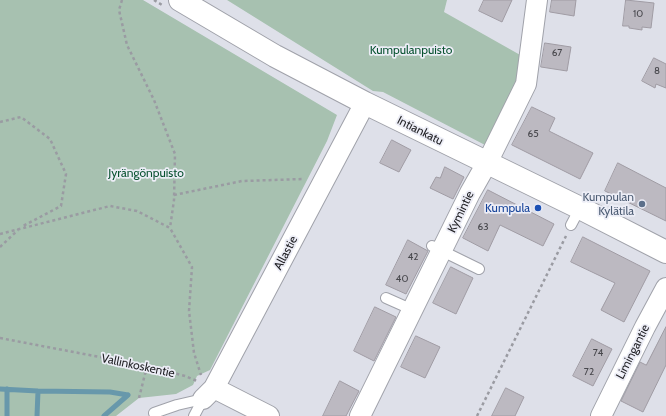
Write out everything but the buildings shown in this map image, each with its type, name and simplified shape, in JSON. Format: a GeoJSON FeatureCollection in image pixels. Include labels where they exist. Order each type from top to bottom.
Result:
{"type":"FeatureCollection","features":[{"type":"Feature","properties":{"kind":"street","name":"Intiankatu"},"geometry":{"type":"LineString","coordinates":[[180,0],[275,56],[365,103],[486,163],[576,217],[666,252]]}},
{"type":"Feature","properties":{"kind":"street","name":"Kymintie"},"geometry":{"type":"LineString","coordinates":[[360,416],[413,310],[437,248],[486,163],[526,84],[537,0]]}},
{"type":"Feature","properties":{"kind":"street","name":"Allastie"},"geometry":{"type":"LineString","coordinates":[[204,396],[365,103]]}},
{"type":"Feature","properties":{"kind":"street","name":"Limingantie"},"geometry":{"type":"LineString","coordinates":[[601,416],[666,288]]}},
{"type":"Feature","properties":{"kind":"street"},"geometry":{"type":"LineString","coordinates":[[204,396],[269,416]]}},
{"type":"Feature","properties":{"kind":"lane"},"geometry":{"type":"LineString","coordinates":[[437,248],[479,269]]}},
{"type":"Feature","properties":{"kind":"lane"},"geometry":{"type":"LineString","coordinates":[[386,298],[413,310]]}},
{"type":"Feature","properties":{"kind":"lane"},"geometry":{"type":"LineString","coordinates":[[149,415],[204,396]]}},
{"type":"Feature","properties":{"kind":"path"},"geometry":{"type":"LineString","coordinates":[[122,0],[119,10],[127,45],[154,100],[175,154],[174,195],[170,228]]}},
{"type":"Feature","properties":{"kind":"path"},"geometry":{"type":"LineString","coordinates":[[0,122],[21,117],[50,139],[66,174],[61,206],[19,229],[0,247]]}},
{"type":"Feature","properties":{"kind":"path"},"geometry":{"type":"LineString","coordinates":[[174,195],[242,181],[307,179]]}},
{"type":"Feature","properties":{"kind":"path"},"geometry":{"type":"LineString","coordinates":[[0,234],[110,206],[137,211],[170,228],[192,267],[189,311],[194,353],[204,396]]}},
{"type":"Feature","properties":{"kind":"path"},"geometry":{"type":"LineString","coordinates":[[477,416],[576,217]]}},
{"type":"Feature","properties":{"kind":"path","name":"Vallinkoskentie"},"geometry":{"type":"LineString","coordinates":[[0,338],[147,366],[185,376],[204,396]]}},
{"type":"Feature","properties":{"kind":"path"},"geometry":{"type":"LineString","coordinates":[[139,398],[147,366]]}},
{"type":"Feature","properties":{"kind":"green space","name":"Jyrängönpuisto"},"geometry":{"type":"Polygon","coordinates":[[[0,0],[143,0],[337,115],[327,141],[210,370],[197,376],[193,385],[176,394],[139,398],[116,416],[0,416],[0,0]]]}},
{"type":"Feature","properties":{"kind":"green space","name":"Kumpulanpuisto"},"geometry":{"type":"Polygon","coordinates":[[[227,0],[447,0],[444,12],[522,56],[517,86],[485,145],[383,92],[373,91],[227,0]]]}},
{"type":"Feature","properties":{"kind":"waterway"},"geometry":{"type":"LineString","coordinates":[[0,389],[110,392],[128,395]]}},
{"type":"Feature","properties":{"kind":"waterway"},"geometry":{"type":"LineString","coordinates":[[7,389],[7,416]]}},
{"type":"Feature","properties":{"kind":"waterway"},"geometry":{"type":"LineString","coordinates":[[37,416],[38,391]]}},
{"type":"Feature","properties":{"kind":"waterway"},"geometry":{"type":"LineString","coordinates":[[104,416],[128,395]]}},
{"type":"Feature","properties":{"kind":"place","name":"Kumpulan Kylätila"},"geometry":{"type":"Point","coordinates":[642,204]}},
{"type":"Feature","properties":{"kind":"place","name":"Kumpula"},"geometry":{"type":"Point","coordinates":[538,208]}}]}
